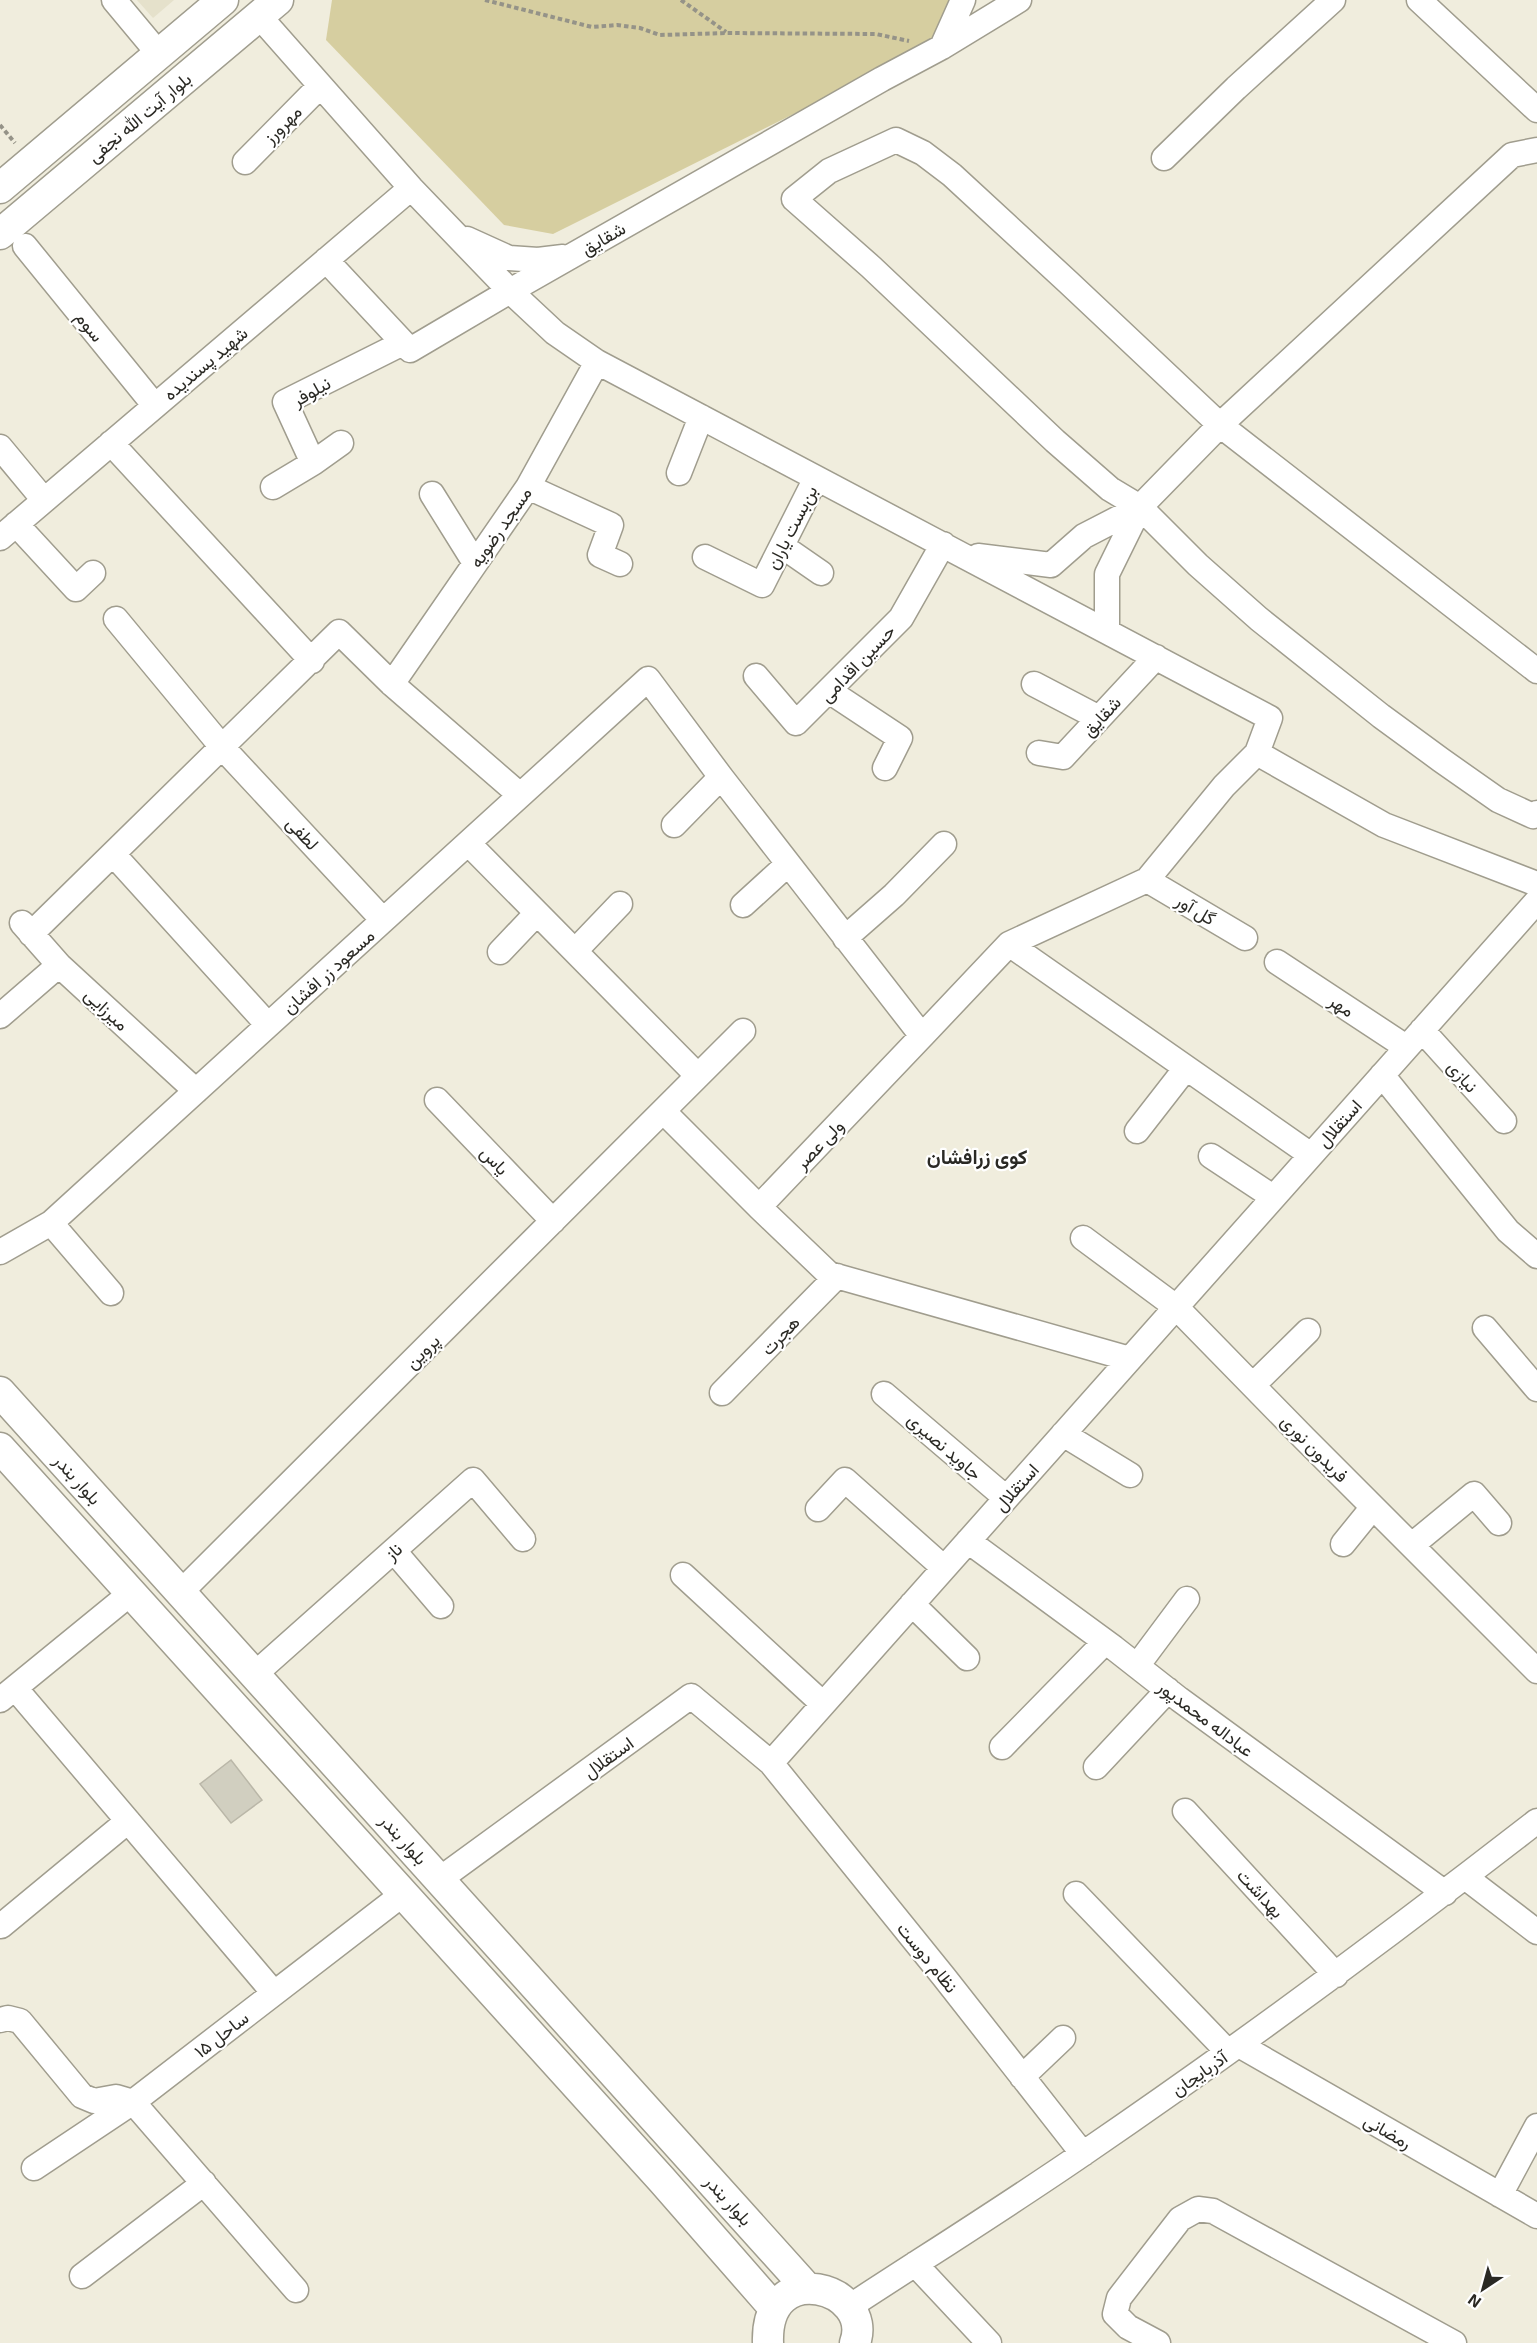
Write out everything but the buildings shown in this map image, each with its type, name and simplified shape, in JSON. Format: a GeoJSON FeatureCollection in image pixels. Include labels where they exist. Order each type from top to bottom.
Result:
{"type":"FeatureCollection","features":[{"type":"Feature","properties":{"kind":"main road","name":"بلوار آیت الله نجفی"},"geometry":{"type":"LineString","coordinates":[[0,188],[223,0]]}},
{"type":"Feature","properties":{"kind":"main road","name":"بلوار آیت الله نجفی"},"geometry":{"type":"LineString","coordinates":[[13,240],[261,5]]}},
{"type":"Feature","properties":{"kind":"main road","name":"بلوار بندر"},"geometry":{"type":"LineString","coordinates":[[0,1392],[807,2288]]}},
{"type":"Feature","properties":{"kind":"main road","name":"بلوار بندر"},"geometry":{"type":"LineString","coordinates":[[0,1448],[774,2308]]}},
{"type":"Feature","properties":{"kind":"main road"},"geometry":{"type":"LineString","coordinates":[[768,2343],[767,2325],[774,2308],[788,2294],[807,2288],[823,2289],[838,2296],[849,2307],[856,2322],[857,2342]]}},
{"type":"Feature","properties":{"kind":"street"},"geometry":{"type":"LineString","coordinates":[[114,0],[159,54]]}},
{"type":"Feature","properties":{"kind":"street"},"geometry":{"type":"LineString","coordinates":[[942,47],[963,0]]}},
{"type":"Feature","properties":{"kind":"street","name":"شقایق"},"geometry":{"type":"LineString","coordinates":[[403,342],[410,350],[571,256],[942,47],[1019,0]]}},
{"type":"Feature","properties":{"kind":"street"},"geometry":{"type":"LineString","coordinates":[[1164,158],[1236,88],[1333,0]]}},
{"type":"Feature","properties":{"kind":"street"},"geometry":{"type":"LineString","coordinates":[[1419,0],[1537,110]]}},
{"type":"Feature","properties":{"kind":"street"},"geometry":{"type":"LineString","coordinates":[[261,5],[320,86],[411,188],[510,291],[555,333],[597,362],[1270,718],[1257,753],[1224,786],[1147,880],[1009,944]]}},
{"type":"Feature","properties":{"kind":"street","name":"مهرورز"},"geometry":{"type":"LineString","coordinates":[[245,162],[320,86]]}},
{"type":"Feature","properties":{"kind":"street"},"geometry":{"type":"LineString","coordinates":[[1537,671],[1220,425],[952,175],[923,153],[896,140],[830,171],[795,199],[871,267],[1055,441],[1110,489],[1140,507],[1198,565],[1259,619],[1381,716],[1498,800],[1533,816],[1537,813]]}},
{"type":"Feature","properties":{"kind":"street"},"geometry":{"type":"LineString","coordinates":[[1107,631],[1107,574],[1140,507],[1220,425],[1512,155],[1537,150]]}},
{"type":"Feature","properties":{"kind":"street","name":"شهید پسندیده"},"geometry":{"type":"LineString","coordinates":[[8,531],[411,188]]}},
{"type":"Feature","properties":{"kind":"street"},"geometry":{"type":"LineString","coordinates":[[455,234],[509,258],[538,260],[571,256]]}},
{"type":"Feature","properties":{"kind":"street","name":"سوم"},"geometry":{"type":"LineString","coordinates":[[13,240],[155,406]]}},
{"type":"Feature","properties":{"kind":"street"},"geometry":{"type":"LineString","coordinates":[[326,260],[403,342]]}},
{"type":"Feature","properties":{"kind":"street","name":"نیلوفر"},"geometry":{"type":"LineString","coordinates":[[313,463],[285,402],[403,342]]}},
{"type":"Feature","properties":{"kind":"street","name":"مسجد رضویه"},"geometry":{"type":"LineString","coordinates":[[392,684],[528,488],[597,362]]}},
{"type":"Feature","properties":{"kind":"street"},"geometry":{"type":"LineString","coordinates":[[679,473],[701,417]]}},
{"type":"Feature","properties":{"kind":"street"},"geometry":{"type":"LineString","coordinates":[[111,443],[312,661]]}},
{"type":"Feature","properties":{"kind":"street"},"geometry":{"type":"LineString","coordinates":[[273,487],[341,443]]}},
{"type":"Feature","properties":{"kind":"street"},"geometry":{"type":"LineString","coordinates":[[0,447],[44,500]]}},
{"type":"Feature","properties":{"kind":"street","name":"بن‌بست یاران"},"geometry":{"type":"LineString","coordinates":[[705,557],[762,585],[816,478]]}},
{"type":"Feature","properties":{"kind":"street"},"geometry":{"type":"LineString","coordinates":[[528,488],[611,525],[600,555],[620,564]]}},
{"type":"Feature","properties":{"kind":"street"},"geometry":{"type":"LineString","coordinates":[[432,494],[475,563]]}},
{"type":"Feature","properties":{"kind":"street"},"geometry":{"type":"LineString","coordinates":[[952,549],[1051,565],[1084,536],[1140,507]]}},
{"type":"Feature","properties":{"kind":"street"},"geometry":{"type":"LineString","coordinates":[[8,531],[75,589],[93,573]]}},
{"type":"Feature","properties":{"kind":"street"},"geometry":{"type":"LineString","coordinates":[[782,546],[821,573]]}},
{"type":"Feature","properties":{"kind":"street","name":"حسین اقدامی"},"geometry":{"type":"LineString","coordinates":[[756,676],[796,723],[901,618],[952,549]]}},
{"type":"Feature","properties":{"kind":"street","name":"لطفی"},"geometry":{"type":"LineString","coordinates":[[116,619],[222,747],[383,920]]}},
{"type":"Feature","properties":{"kind":"street"},"geometry":{"type":"LineString","coordinates":[[268,1025],[113,854],[339,632],[392,684],[520,795]]}},
{"type":"Feature","properties":{"kind":"street","name":"شقایق"},"geometry":{"type":"LineString","coordinates":[[1039,753],[1063,757],[1156,657]]}},
{"type":"Feature","properties":{"kind":"street","name":"مسعود زر افشان"},"geometry":{"type":"LineString","coordinates":[[0,1252],[51,1223],[648,679],[721,777]]}},
{"type":"Feature","properties":{"kind":"street"},"geometry":{"type":"LineString","coordinates":[[1034,684],[1099,718]]}},
{"type":"Feature","properties":{"kind":"street"},"geometry":{"type":"LineString","coordinates":[[829,691],[900,738],[885,768]]}},
{"type":"Feature","properties":{"kind":"street"},"geometry":{"type":"LineString","coordinates":[[1257,753],[1384,825],[1537,884]]}},
{"type":"Feature","properties":{"kind":"street"},"geometry":{"type":"LineString","coordinates":[[674,825],[721,777],[922,1036]]}},
{"type":"Feature","properties":{"kind":"street"},"geometry":{"type":"LineString","coordinates":[[468,843],[698,1076]]}},
{"type":"Feature","properties":{"kind":"street"},"geometry":{"type":"LineString","coordinates":[[845,938],[894,895],[944,844]]}},
{"type":"Feature","properties":{"kind":"street","name":"میرزایی"},"geometry":{"type":"LineString","coordinates":[[113,854],[26,929],[59,965],[196,1091]]}},
{"type":"Feature","properties":{"kind":"street"},"geometry":{"type":"LineString","coordinates":[[743,905],[788,864]]}},
{"type":"Feature","properties":{"kind":"street","name":"گل آور"},"geometry":{"type":"LineString","coordinates":[[1147,880],[1245,938]]}},
{"type":"Feature","properties":{"kind":"street"},"geometry":{"type":"LineString","coordinates":[[575,951],[620,904]]}},
{"type":"Feature","properties":{"kind":"street","name":"استقلال"},"geometry":{"type":"LineString","coordinates":[[440,1879],[691,1696],[771,1762],[1414,1039],[1535,907]]}},
{"type":"Feature","properties":{"kind":"street"},"geometry":{"type":"LineString","coordinates":[[500,952],[537,913]]}},
{"type":"Feature","properties":{"kind":"street"},"geometry":{"type":"LineString","coordinates":[[1009,944],[1311,1155]]}},
{"type":"Feature","properties":{"kind":"street","name":"ولی عصر"},"geometry":{"type":"LineString","coordinates":[[759,1207],[1009,944]]}},
{"type":"Feature","properties":{"kind":"street","name":"مهر"},"geometry":{"type":"LineString","coordinates":[[1277,962],[1414,1039]]}},
{"type":"Feature","properties":{"kind":"street"},"geometry":{"type":"LineString","coordinates":[[0,1016],[59,965]]}},
{"type":"Feature","properties":{"kind":"street"},"geometry":{"type":"LineString","coordinates":[[743,1031],[663,1111],[829,1274],[1130,1359]]}},
{"type":"Feature","properties":{"kind":"street","name":"نیازی"},"geometry":{"type":"LineString","coordinates":[[1414,1039],[1504,1121]]}},
{"type":"Feature","properties":{"kind":"street"},"geometry":{"type":"LineString","coordinates":[[1137,1131],[1186,1068]]}},
{"type":"Feature","properties":{"kind":"street"},"geometry":{"type":"LineString","coordinates":[[1382,1075],[1508,1231],[1537,1256]]}},
{"type":"Feature","properties":{"kind":"street","name":"یاس"},"geometry":{"type":"LineString","coordinates":[[437,1100],[553,1221]]}},
{"type":"Feature","properties":{"kind":"street","name":"پروین"},"geometry":{"type":"LineString","coordinates":[[181,1592],[663,1111]]}},
{"type":"Feature","properties":{"kind":"street"},"geometry":{"type":"LineString","coordinates":[[1211,1156],[1273,1197]]}},
{"type":"Feature","properties":{"kind":"street"},"geometry":{"type":"LineString","coordinates":[[51,1223],[111,1293]]}},
{"type":"Feature","properties":{"kind":"street","name":"فریدون نوری"},"geometry":{"type":"LineString","coordinates":[[1083,1238],[1176,1306],[1537,1671]]}},
{"type":"Feature","properties":{"kind":"street","name":"هجرت"},"geometry":{"type":"LineString","coordinates":[[722,1393],[837,1276]]}},
{"type":"Feature","properties":{"kind":"street"},"geometry":{"type":"LineString","coordinates":[[1485,1328],[1537,1389]]}},
{"type":"Feature","properties":{"kind":"street"},"geometry":{"type":"LineString","coordinates":[[1253,1385],[1308,1331]]}},
{"type":"Feature","properties":{"kind":"street","name":"جاوید نصیری"},"geometry":{"type":"LineString","coordinates":[[884,1394],[1006,1498]]}},
{"type":"Feature","properties":{"kind":"street"},"geometry":{"type":"LineString","coordinates":[[1063,1434],[1130,1475]]}},
{"type":"Feature","properties":{"kind":"street","name":"ناز"},"geometry":{"type":"LineString","coordinates":[[255,1674],[473,1480],[523,1539]]}},
{"type":"Feature","properties":{"kind":"street"},"geometry":{"type":"LineString","coordinates":[[818,1509],[845,1480],[944,1568]]}},
{"type":"Feature","properties":{"kind":"street"},"geometry":{"type":"LineString","coordinates":[[1412,1545],[1474,1494],[1499,1523]]}},
{"type":"Feature","properties":{"kind":"street"},"geometry":{"type":"LineString","coordinates":[[1343,1544],[1373,1507]]}},
{"type":"Feature","properties":{"kind":"street","name":"عباداله محمدپور"},"geometry":{"type":"LineString","coordinates":[[968,1541],[1445,1893]]}},
{"type":"Feature","properties":{"kind":"street"},"geometry":{"type":"LineString","coordinates":[[394,1551],[441,1606]]}},
{"type":"Feature","properties":{"kind":"street"},"geometry":{"type":"LineString","coordinates":[[683,1575],[823,1704]]}},
{"type":"Feature","properties":{"kind":"street"},"geometry":{"type":"LineString","coordinates":[[131,1593],[8,1694],[128,1821],[274,1993]]}},
{"type":"Feature","properties":{"kind":"street"},"geometry":{"type":"LineString","coordinates":[[1137,1666],[1187,1599]]}},
{"type":"Feature","properties":{"kind":"street"},"geometry":{"type":"LineString","coordinates":[[912,1604],[967,1658]]}},
{"type":"Feature","properties":{"kind":"street"},"geometry":{"type":"LineString","coordinates":[[1002,1746],[1105,1642]]}},
{"type":"Feature","properties":{"kind":"street"},"geometry":{"type":"LineString","coordinates":[[1096,1767],[1167,1690]]}},
{"type":"Feature","properties":{"kind":"street","name":"نظام دوست"},"geometry":{"type":"LineString","coordinates":[[771,1762],[1083,2154]]}},
{"type":"Feature","properties":{"kind":"street","name":"بهداشت"},"geometry":{"type":"LineString","coordinates":[[1185,1811],[1336,1975]]}},
{"type":"Feature","properties":{"kind":"street"},"geometry":{"type":"LineString","coordinates":[[1,1926],[128,1821]]}},
{"type":"Feature","properties":{"kind":"street","name":"آذربایجان"},"geometry":{"type":"LineString","coordinates":[[849,2307],[1083,2154],[1233,2049],[1336,1975],[1537,1821]]}},
{"type":"Feature","properties":{"kind":"street"},"geometry":{"type":"LineString","coordinates":[[1465,1877],[1537,1932]]}},
{"type":"Feature","properties":{"kind":"street","name":"ساحل ۱۵"},"geometry":{"type":"LineString","coordinates":[[34,2168],[133,2102],[403,1894]]}},
{"type":"Feature","properties":{"kind":"street"},"geometry":{"type":"LineString","coordinates":[[1076,1894],[1233,2049]]}},
{"type":"Feature","properties":{"kind":"street"},"geometry":{"type":"LineString","coordinates":[[0,2020],[8,2018],[20,2021],[82,2096],[94,2101],[116,2097],[133,2102],[296,2290]]}},
{"type":"Feature","properties":{"kind":"street"},"geometry":{"type":"LineString","coordinates":[[1022,2077],[1063,2038]]}},
{"type":"Feature","properties":{"kind":"street","name":"رمضانی"},"geometry":{"type":"LineString","coordinates":[[1233,2049],[1537,2216]]}},
{"type":"Feature","properties":{"kind":"street"},"geometry":{"type":"LineString","coordinates":[[1500,2195],[1537,2126]]}},
{"type":"Feature","properties":{"kind":"street"},"geometry":{"type":"LineString","coordinates":[[82,2276],[204,2183]]}},
{"type":"Feature","properties":{"kind":"street"},"geometry":{"type":"LineString","coordinates":[[1158,2343],[1128,2327],[1115,2314],[1119,2298],[1180,2219],[1198,2209],[1213,2211],[1454,2343]]}},
{"type":"Feature","properties":{"kind":"street"},"geometry":{"type":"LineString","coordinates":[[915,2264],[989,2343]]}},
{"type":"Feature","properties":{"kind":"path"},"geometry":{"type":"LineString","coordinates":[[485,0],[592,27],[617,25],[660,34],[876,34],[942,47]]}},
{"type":"Feature","properties":{"kind":"path"},"geometry":{"type":"LineString","coordinates":[[681,0],[726,33]]}},
{"type":"Feature","properties":{"kind":"shaded area"},"geometry":{"type":"Polygon","coordinates":[[[137,0],[174,0],[153,18],[137,0]]]}},
{"type":"Feature","properties":{"kind":"shaded area"},"geometry":{"type":"Polygon","coordinates":[[[332,0],[956,0],[932,45],[553,234],[504,225],[326,40],[332,0]]]}},
{"type":"Feature","properties":{"kind":"district","name":"کوی زرافشان"},"geometry":{"type":"Point","coordinates":[977,1156]}}]}
